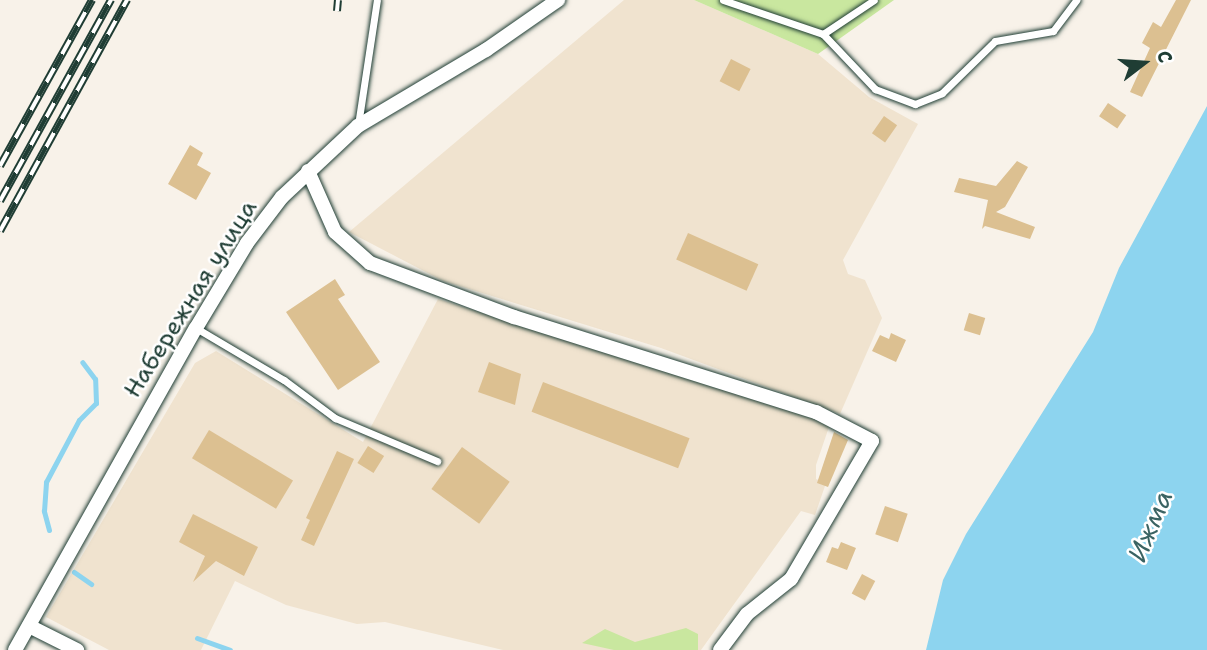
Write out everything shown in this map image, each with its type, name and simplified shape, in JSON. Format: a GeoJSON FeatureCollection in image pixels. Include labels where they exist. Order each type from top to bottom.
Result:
{"type":"FeatureCollection","features":[{"type":"Feature","properties":{"kind":"street","name":"Набережная улица"},"geometry":{"type":"LineString","coordinates":[[15,650],[196,328],[255,231],[308,171],[358,126],[486,50],[558,0]]}},
{"type":"Feature","properties":{"kind":"street"},"geometry":{"type":"LineString","coordinates":[[308,171],[335,232],[370,263],[514,317],[816,412],[872,441],[797,571],[775,594],[747,614],[720,650]]}},
{"type":"Feature","properties":{"kind":"street"},"geometry":{"type":"LineString","coordinates":[[29,626],[77,650]]}},
{"type":"Feature","properties":{"kind":"lane"},"geometry":{"type":"LineString","coordinates":[[358,126],[377,0]]}},
{"type":"Feature","properties":{"kind":"lane"},"geometry":{"type":"LineString","coordinates":[[723,0],[823,34],[875,89],[915,104],[942,93],[995,41],[1053,31],[1076,0]]}},
{"type":"Feature","properties":{"kind":"lane"},"geometry":{"type":"LineString","coordinates":[[823,34],[874,0]]}},
{"type":"Feature","properties":{"kind":"lane"},"geometry":{"type":"LineString","coordinates":[[196,328],[284,380],[335,418],[437,461]]}},
{"type":"Feature","properties":{"kind":"shaded area"},"geometry":{"type":"Polygon","coordinates":[[[624,0],[694,0],[818,54],[869,97],[918,124],[843,260],[848,274],[865,280],[882,318],[840,414],[661,348],[443,281],[349,232],[624,0]]]}},
{"type":"Feature","properties":{"kind":"shaded area"},"geometry":{"type":"Polygon","coordinates":[[[438,299],[830,424],[816,465],[816,479],[826,483],[815,515],[801,511],[701,650],[503,650],[385,622],[357,624],[286,605],[235,581],[201,650],[109,650],[46,617],[195,363],[216,351],[363,442],[438,299]]]}},
{"type":"Feature","properties":{"kind":"green space"},"geometry":{"type":"Polygon","coordinates":[[[694,0],[894,0],[818,54],[694,0]]]}},
{"type":"Feature","properties":{"kind":"green space"},"geometry":{"type":"Polygon","coordinates":[[[686,628],[698,634],[698,650],[614,650],[582,643],[605,629],[635,642],[686,628]]]}},
{"type":"Feature","properties":{"kind":"water","name":"Ижма"},"geometry":{"type":"Polygon","coordinates":[[[1207,106],[1207,650],[926,650],[943,580],[966,534],[1093,332],[1119,268],[1207,106]]]}},
{"type":"Feature","properties":{"kind":"building"},"geometry":{"type":"Polygon","coordinates":[[[1176,0],[1191,0],[1142,97],[1130,92],[1150,48],[1142,43],[1153,22],[1161,27],[1176,0]]]}},
{"type":"Feature","properties":{"kind":"building"},"geometry":{"type":"Polygon","coordinates":[[[731,59],[751,69],[739,91],[720,81],[731,59]]]}},
{"type":"Feature","properties":{"kind":"building"},"geometry":{"type":"Polygon","coordinates":[[[1108,103],[1126,115],[1117,129],[1099,116],[1108,103]]]}},
{"type":"Feature","properties":{"kind":"building"},"geometry":{"type":"Polygon","coordinates":[[[884,116],[897,125],[885,142],[872,133],[884,116]]]}},
{"type":"Feature","properties":{"kind":"building"},"geometry":{"type":"Polygon","coordinates":[[[190,145],[203,153],[197,165],[211,173],[196,200],[168,184],[190,145]]]}},
{"type":"Feature","properties":{"kind":"building"},"geometry":{"type":"Polygon","coordinates":[[[1017,161],[1028,167],[1005,207],[996,212],[1035,227],[1030,239],[985,226],[982,229],[988,200],[954,192],[959,178],[996,186],[1017,161]]]}},
{"type":"Feature","properties":{"kind":"building"},"geometry":{"type":"Polygon","coordinates":[[[688,233],[758,264],[747,291],[676,259],[688,233]]]}},
{"type":"Feature","properties":{"kind":"building"},"geometry":{"type":"Polygon","coordinates":[[[335,279],[345,295],[338,299],[380,362],[338,390],[286,312],[335,279]]]}},
{"type":"Feature","properties":{"kind":"building"},"geometry":{"type":"Polygon","coordinates":[[[969,313],[985,318],[980,335],[964,330],[969,313]]]}},
{"type":"Feature","properties":{"kind":"building"},"geometry":{"type":"Polygon","coordinates":[[[891,333],[906,340],[896,362],[872,351],[880,335],[889,339],[891,333]]]}},
{"type":"Feature","properties":{"kind":"building"},"geometry":{"type":"Polygon","coordinates":[[[489,362],[521,374],[515,405],[478,392],[489,362]]]}},
{"type":"Feature","properties":{"kind":"building"},"geometry":{"type":"Polygon","coordinates":[[[543,382],[690,438],[678,468],[532,412],[543,382]]]}},
{"type":"Feature","properties":{"kind":"building"},"geometry":{"type":"Polygon","coordinates":[[[209,430],[293,480],[276,509],[192,458],[209,430]]]}},
{"type":"Feature","properties":{"kind":"building"},"geometry":{"type":"Polygon","coordinates":[[[834,432],[848,440],[828,487],[817,483],[834,432]]]}},
{"type":"Feature","properties":{"kind":"building"},"geometry":{"type":"Polygon","coordinates":[[[368,446],[384,456],[374,473],[357,463],[368,446]]]}},
{"type":"Feature","properties":{"kind":"building"},"geometry":{"type":"Polygon","coordinates":[[[462,447],[510,482],[479,524],[431,489],[462,447]]]}},
{"type":"Feature","properties":{"kind":"building"},"geometry":{"type":"Polygon","coordinates":[[[337,451],[354,459],[314,546],[301,540],[310,520],[306,518],[337,451]]]}},
{"type":"Feature","properties":{"kind":"building"},"geometry":{"type":"Polygon","coordinates":[[[885,506],[908,514],[898,542],[875,534],[885,506]]]}},
{"type":"Feature","properties":{"kind":"building"},"geometry":{"type":"Polygon","coordinates":[[[193,514],[258,547],[244,576],[216,561],[193,582],[205,556],[179,542],[193,514]]]}},
{"type":"Feature","properties":{"kind":"building"},"geometry":{"type":"Polygon","coordinates":[[[841,542],[856,548],[847,570],[826,562],[832,547],[838,549],[841,542]]]}},
{"type":"Feature","properties":{"kind":"building"},"geometry":{"type":"Polygon","coordinates":[[[862,574],[875,581],[865,600],[852,593],[862,574]]]}},
{"type":"Feature","properties":{"kind":"waterway"},"geometry":{"type":"LineString","coordinates":[[49,530],[44,511],[46,482],[79,420],[96,403],[95,379],[82,362]]}},
{"type":"Feature","properties":{"kind":"waterway"},"geometry":{"type":"LineString","coordinates":[[74,572],[91,584]]}},
{"type":"Feature","properties":{"kind":"waterway"},"geometry":{"type":"LineString","coordinates":[[197,638],[230,650]]}},
{"type":"Feature","properties":{"kind":"railway"},"geometry":{"type":"LineString","coordinates":[[0,166],[92,0]]}},
{"type":"Feature","properties":{"kind":"railway"},"geometry":{"type":"LineString","coordinates":[[0,201],[111,0]]}},
{"type":"Feature","properties":{"kind":"railway"},"geometry":{"type":"LineString","coordinates":[[0,231],[127,0]]}},
{"type":"Feature","properties":{"kind":"railway"},"geometry":{"type":"LineString","coordinates":[[337,11],[338,0]]}}]}
